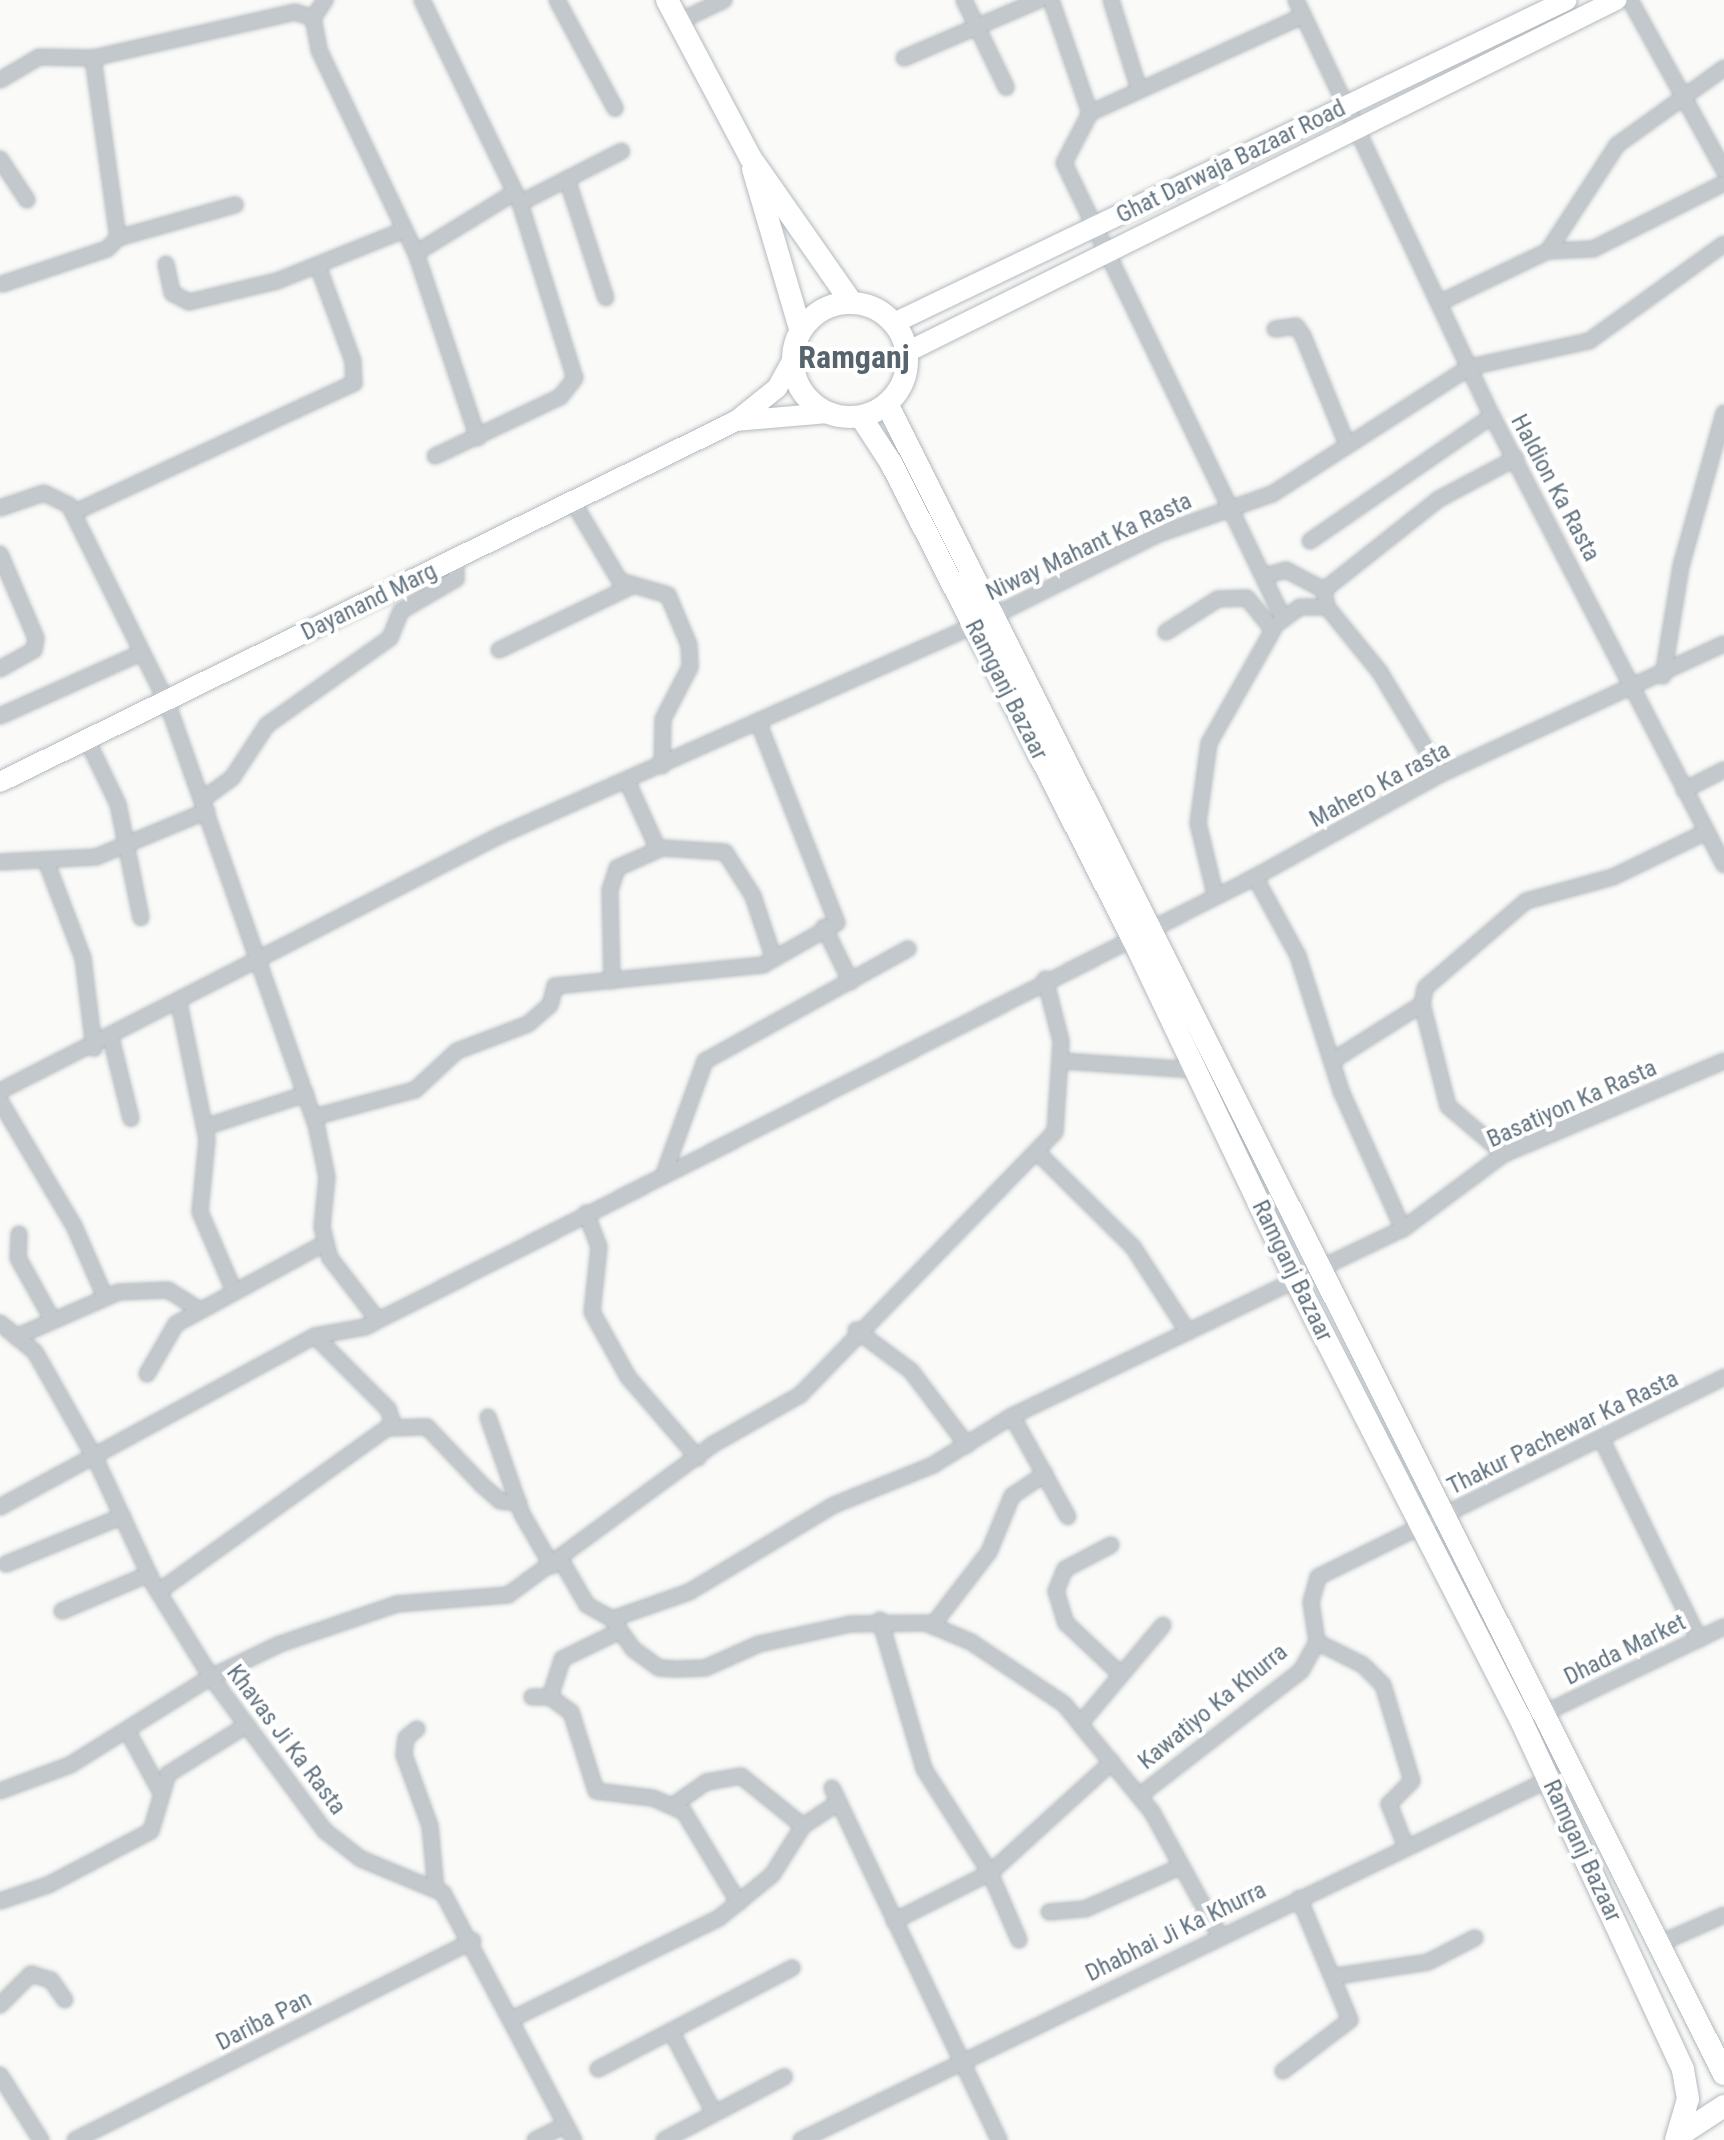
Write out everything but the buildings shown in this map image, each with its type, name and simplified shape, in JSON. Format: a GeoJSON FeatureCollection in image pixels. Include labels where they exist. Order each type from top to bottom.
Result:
{"type":"FeatureCollection","features":[{"type":"Feature","properties":{"kind":"main road"},"geometry":{"type":"LineString","coordinates":[[667,0],[750,157],[851,302],[894,323],[907,352],[904,381],[887,404],[861,417],[827,413],[808,400],[792,361],[800,329],[750,157]]}},
{"type":"Feature","properties":{"kind":"main road"},"geometry":{"type":"LineString","coordinates":[[800,329],[824,308],[851,302]]}},
{"type":"Feature","properties":{"kind":"main road","name":"Ramganj Bazaar"},"geometry":{"type":"LineString","coordinates":[[887,404],[982,621],[1141,932],[1319,1269],[1545,1713],[1656,1945],[1724,2074]]}},
{"type":"Feature","properties":{"kind":"main road","name":"Ramganj Bazaar"},"geometry":{"type":"LineString","coordinates":[[861,417],[982,621]]}},
{"type":"Feature","properties":{"kind":"main road","name":"Ramganj Bazaar"},"geometry":{"type":"LineString","coordinates":[[1141,932],[1196,1070],[1296,1281],[1549,1780],[1683,2070],[1688,2099],[1677,2138]]}},
{"type":"Feature","properties":{"kind":"main road"},"geometry":{"type":"LineString","coordinates":[[1677,2138],[1724,2106]]}},
{"type":"Feature","properties":{"kind":"street"},"geometry":{"type":"LineString","coordinates":[[325,0],[313,18],[319,50],[416,253],[478,438]]}},
{"type":"Feature","properties":{"kind":"street"},"geometry":{"type":"LineString","coordinates":[[422,0],[517,198],[575,378],[560,397],[435,456]]}},
{"type":"Feature","properties":{"kind":"street"},"geometry":{"type":"LineString","coordinates":[[557,0],[615,108]]}},
{"type":"Feature","properties":{"kind":"street"},"geometry":{"type":"LineString","coordinates":[[678,22],[724,0]]}},
{"type":"Feature","properties":{"kind":"street"},"geometry":{"type":"LineString","coordinates":[[964,0],[1006,87]]}},
{"type":"Feature","properties":{"kind":"street"},"geometry":{"type":"LineString","coordinates":[[904,58],[1039,0]]}},
{"type":"Feature","properties":{"kind":"street"},"geometry":{"type":"LineString","coordinates":[[1051,0],[1090,113]]}},
{"type":"Feature","properties":{"kind":"street"},"geometry":{"type":"LineString","coordinates":[[1111,0],[1138,86]]}},
{"type":"Feature","properties":{"kind":"street","name":"Haldion Ka Rasta"},"geometry":{"type":"LineString","coordinates":[[1296,0],[1352,130],[1441,302],[1492,416],[1724,865]]}},
{"type":"Feature","properties":{"kind":"street","name":"Ghat Darwaja Bazaar Road"},"geometry":{"type":"LineString","coordinates":[[894,323],[1567,0]]}},
{"type":"Feature","properties":{"kind":"street"},"geometry":{"type":"LineString","coordinates":[[907,352],[1616,0]]}},
{"type":"Feature","properties":{"kind":"street"},"geometry":{"type":"LineString","coordinates":[[1630,0],[1724,170]]}},
{"type":"Feature","properties":{"kind":"street"},"geometry":{"type":"LineString","coordinates":[[0,80],[39,57],[93,58],[295,12],[313,18]]}},
{"type":"Feature","properties":{"kind":"street"},"geometry":{"type":"LineString","coordinates":[[1282,616],[1232,506],[1105,252],[1063,155],[1090,113],[1138,86],[1303,16]]}},
{"type":"Feature","properties":{"kind":"street"},"geometry":{"type":"LineString","coordinates":[[93,58],[118,238]]}},
{"type":"Feature","properties":{"kind":"street"},"geometry":{"type":"LineString","coordinates":[[1548,251],[1617,145],[1724,68]]}},
{"type":"Feature","properties":{"kind":"street"},"geometry":{"type":"LineString","coordinates":[[416,253],[517,198],[567,179],[622,151]]}},
{"type":"Feature","properties":{"kind":"street"},"geometry":{"type":"LineString","coordinates":[[0,159],[27,200]]}},
{"type":"Feature","properties":{"kind":"street"},"geometry":{"type":"LineString","coordinates":[[567,179],[606,298]]}},
{"type":"Feature","properties":{"kind":"street"},"geometry":{"type":"LineString","coordinates":[[1441,302],[1548,251],[1593,249],[1724,183]]}},
{"type":"Feature","properties":{"kind":"street"},"geometry":{"type":"LineString","coordinates":[[2,284],[107,249],[118,238],[235,205]]}},
{"type":"Feature","properties":{"kind":"street"},"geometry":{"type":"LineString","coordinates":[[166,264],[181,302],[318,266],[404,230]]}},
{"type":"Feature","properties":{"kind":"street","name":"Niway Mahant Ka Rasta"},"geometry":{"type":"LineString","coordinates":[[0,1091],[94,1048],[259,956],[538,819],[662,766],[1232,506],[1272,494],[1346,442],[1470,367],[1589,341],[1724,244]]}},
{"type":"Feature","properties":{"kind":"street"},"geometry":{"type":"LineString","coordinates":[[73,513],[354,383],[353,361],[318,266]]}},
{"type":"Feature","properties":{"kind":"street"},"geometry":{"type":"LineString","coordinates":[[1275,329],[1296,326],[1303,336],[1346,442]]}},
{"type":"Feature","properties":{"kind":"street"},"geometry":{"type":"LineString","coordinates":[[736,421],[777,388],[792,361]]}},
{"type":"Feature","properties":{"kind":"street"},"geometry":{"type":"LineString","coordinates":[[736,421],[827,413]]}},
{"type":"Feature","properties":{"kind":"street"},"geometry":{"type":"LineString","coordinates":[[1663,676],[1681,566],[1724,413]]}},
{"type":"Feature","properties":{"kind":"street"},"geometry":{"type":"LineString","coordinates":[[1310,541],[1492,416]]}},
{"type":"Feature","properties":{"kind":"street","name":"Dayanand Marg"},"geometry":{"type":"LineString","coordinates":[[0,782],[736,421]]}},
{"type":"Feature","properties":{"kind":"street"},"geometry":{"type":"LineString","coordinates":[[1324,590],[1439,499],[1516,458]]}},
{"type":"Feature","properties":{"kind":"street"},"geometry":{"type":"LineString","coordinates":[[0,508],[44,493],[73,513],[167,702],[314,1117],[327,1177],[325,1243],[342,1278],[377,1319]]}},
{"type":"Feature","properties":{"kind":"street"},"geometry":{"type":"LineString","coordinates":[[573,502],[628,588]]}},
{"type":"Feature","properties":{"kind":"street"},"geometry":{"type":"LineString","coordinates":[[0,554],[36,638],[34,650],[0,667]]}},
{"type":"Feature","properties":{"kind":"street"},"geometry":{"type":"LineString","coordinates":[[0,862],[96,857],[205,805],[232,778],[267,725],[390,638],[401,611],[456,579],[456,559]]}},
{"type":"Feature","properties":{"kind":"street"},"geometry":{"type":"LineString","coordinates":[[1264,576],[1286,570],[1324,590]]}},
{"type":"Feature","properties":{"kind":"street"},"geometry":{"type":"LineString","coordinates":[[499,650],[628,588],[662,589],[689,645],[690,667],[663,719],[662,766]]}},
{"type":"Feature","properties":{"kind":"street"},"geometry":{"type":"LineString","coordinates":[[1324,590],[1327,607],[1379,671],[1441,774]]}},
{"type":"Feature","properties":{"kind":"street"},"geometry":{"type":"LineString","coordinates":[[1166,632],[1218,599],[1247,598],[1273,630]]}},
{"type":"Feature","properties":{"kind":"street"},"geometry":{"type":"LineString","coordinates":[[1215,894],[1198,823],[1209,743],[1282,616],[1327,607]]}},
{"type":"Feature","properties":{"kind":"street","name":"Mahero Ka rasta"},"geometry":{"type":"LineString","coordinates":[[0,1507],[315,1336],[377,1319],[1045,979],[1255,877],[1441,774],[1631,682],[1663,676],[1724,644]]}},
{"type":"Feature","properties":{"kind":"street"},"geometry":{"type":"LineString","coordinates":[[0,716],[141,653]]}},
{"type":"Feature","properties":{"kind":"street"},"geometry":{"type":"LineString","coordinates":[[314,1117],[415,1090],[457,1051],[528,1024],[550,1005],[555,986],[732,971],[763,965],[772,953],[837,923],[758,721]]}},
{"type":"Feature","properties":{"kind":"street"},"geometry":{"type":"LineString","coordinates":[[87,740],[127,844],[141,918]]}},
{"type":"Feature","properties":{"kind":"street"},"geometry":{"type":"LineString","coordinates":[[1684,790],[1724,770]]}},
{"type":"Feature","properties":{"kind":"street"},"geometry":{"type":"LineString","coordinates":[[627,781],[658,849]]}},
{"type":"Feature","properties":{"kind":"street"},"geometry":{"type":"LineString","coordinates":[[1504,1154],[1448,1106],[1422,1004],[1425,988],[1526,901],[1613,877],[1706,832]]}},
{"type":"Feature","properties":{"kind":"street"},"geometry":{"type":"LineString","coordinates":[[612,981],[610,890],[617,868],[658,849],[709,845],[725,852],[753,896],[772,953]]}},
{"type":"Feature","properties":{"kind":"street"},"geometry":{"type":"LineString","coordinates":[[46,861],[83,958],[94,1048]]}},
{"type":"Feature","properties":{"kind":"street"},"geometry":{"type":"LineString","coordinates":[[1255,877],[1298,956],[1332,1061],[1403,1229]]}},
{"type":"Feature","properties":{"kind":"street"},"geometry":{"type":"LineString","coordinates":[[824,927],[851,982]]}},
{"type":"Feature","properties":{"kind":"street"},"geometry":{"type":"LineString","coordinates":[[665,1171],[705,1061],[908,949]]}},
{"type":"Feature","properties":{"kind":"street"},"geometry":{"type":"LineString","coordinates":[[0,1791],[70,1765],[128,1732],[211,1677],[365,1612],[508,1595],[557,1563],[698,1458],[800,1395],[856,1330],[1039,1154],[1060,1112],[1061,1061],[1045,979]]}},
{"type":"Feature","properties":{"kind":"street"},"geometry":{"type":"LineString","coordinates":[[179,1003],[205,1127],[200,1212],[234,1291]]}},
{"type":"Feature","properties":{"kind":"street"},"geometry":{"type":"LineString","coordinates":[[1332,1061],[1422,1004]]}},
{"type":"Feature","properties":{"kind":"street"},"geometry":{"type":"LineString","coordinates":[[111,1038],[131,1119]]}},
{"type":"Feature","properties":{"kind":"street"},"geometry":{"type":"LineString","coordinates":[[1061,1061],[1196,1070]]}},
{"type":"Feature","properties":{"kind":"street","name":"Basatiyon Ka Rasta"},"geometry":{"type":"LineString","coordinates":[[550,1697],[562,1659],[616,1625],[689,1592],[834,1505],[967,1445],[1012,1416],[1403,1229],[1504,1154],[1724,1061]]}},
{"type":"Feature","properties":{"kind":"street"},"geometry":{"type":"LineString","coordinates":[[205,1127],[306,1094]]}},
{"type":"Feature","properties":{"kind":"street"},"geometry":{"type":"LineString","coordinates":[[0,1101],[74,1226],[105,1297]]}},
{"type":"Feature","properties":{"kind":"street"},"geometry":{"type":"LineString","coordinates":[[1039,1154],[1133,1247],[1188,1332]]}},
{"type":"Feature","properties":{"kind":"street"},"geometry":{"type":"LineString","coordinates":[[586,1213],[599,1247],[592,1312],[628,1377],[698,1458]]}},
{"type":"Feature","properties":{"kind":"street"},"geometry":{"type":"LineString","coordinates":[[19,1234],[18,1258],[52,1319]]}},
{"type":"Feature","properties":{"kind":"street"},"geometry":{"type":"LineString","coordinates":[[147,1374],[176,1324],[198,1309],[325,1243]]}},
{"type":"Feature","properties":{"kind":"street"},"geometry":{"type":"LineString","coordinates":[[16,1337],[105,1297],[168,1290],[198,1309]]}},
{"type":"Feature","properties":{"kind":"street","name":"Khavas Ji Ka Rasta"},"geometry":{"type":"LineString","coordinates":[[0,1323],[35,1352],[95,1458],[158,1592],[211,1677],[325,1831],[361,1859],[436,1889]]}},
{"type":"Feature","properties":{"kind":"street"},"geometry":{"type":"LineString","coordinates":[[856,1330],[911,1371],[967,1445]]}},
{"type":"Feature","properties":{"kind":"street"},"geometry":{"type":"LineString","coordinates":[[315,1336],[388,1409],[390,1428]]}},
{"type":"Feature","properties":{"kind":"street","name":"Thakur Pachewar Ka Rasta"},"geometry":{"type":"LineString","coordinates":[[1421,1527],[1724,1377]]}},
{"type":"Feature","properties":{"kind":"street"},"geometry":{"type":"LineString","coordinates":[[1012,1416],[1068,1517]]}},
{"type":"Feature","properties":{"kind":"street"},"geometry":{"type":"LineString","coordinates":[[488,1417],[519,1503],[557,1563],[587,1605],[616,1625],[659,1668],[676,1669],[880,1620],[932,1626],[971,1642],[1064,1704],[1139,1796],[1164,1832],[1180,1867],[1220,1936]]}},
{"type":"Feature","properties":{"kind":"street"},"geometry":{"type":"LineString","coordinates":[[158,1592],[390,1428],[427,1427],[491,1493],[519,1503]]}},
{"type":"Feature","properties":{"kind":"street"},"geometry":{"type":"LineString","coordinates":[[1601,1438],[1699,1639]]}},
{"type":"Feature","properties":{"kind":"street"},"geometry":{"type":"LineString","coordinates":[[932,1626],[989,1552],[1012,1496],[1045,1474]]}},
{"type":"Feature","properties":{"kind":"street"},"geometry":{"type":"LineString","coordinates":[[6,1564],[123,1516]]}},
{"type":"Feature","properties":{"kind":"street","name":"Kawatiyo Ka Khurra"},"geometry":{"type":"LineString","coordinates":[[1139,1796],[1301,1671],[1317,1642],[1311,1602],[1318,1577],[1421,1527]]}},
{"type":"Feature","properties":{"kind":"street"},"geometry":{"type":"LineString","coordinates":[[1111,1545],[1065,1569],[1056,1591],[1066,1623],[1118,1672]]}},
{"type":"Feature","properties":{"kind":"street"},"geometry":{"type":"LineString","coordinates":[[62,1611],[149,1574]]}},
{"type":"Feature","properties":{"kind":"street"},"geometry":{"type":"LineString","coordinates":[[880,1620],[924,1769],[990,1873],[1019,1940]]}},
{"type":"Feature","properties":{"kind":"street"},"geometry":{"type":"LineString","coordinates":[[1080,1724],[1118,1672],[1163,1625]]}},
{"type":"Feature","properties":{"kind":"street","name":"Dhada Market"},"geometry":{"type":"LineString","coordinates":[[1545,1713],[1724,1627]]}},
{"type":"Feature","properties":{"kind":"street"},"geometry":{"type":"LineString","coordinates":[[1317,1642],[1363,1665],[1383,1685],[1412,1781],[1389,1804],[1406,1847]]}},
{"type":"Feature","properties":{"kind":"street"},"geometry":{"type":"LineString","coordinates":[[532,1697],[550,1697],[571,1712],[596,1791],[675,1804],[707,1782],[741,1776],[803,1826]]}},
{"type":"Feature","properties":{"kind":"street"},"geometry":{"type":"LineString","coordinates":[[159,1789],[178,1765],[247,1725]]}},
{"type":"Feature","properties":{"kind":"street"},"geometry":{"type":"LineString","coordinates":[[417,1729],[406,1738],[404,1755],[430,1826],[436,1889],[473,1941],[574,2140]]}},
{"type":"Feature","properties":{"kind":"street"},"geometry":{"type":"LineString","coordinates":[[0,1901],[151,1831],[160,1820],[159,1789],[128,1732]]}},
{"type":"Feature","properties":{"kind":"street"},"geometry":{"type":"LineString","coordinates":[[894,1921],[990,1873],[1112,1762]]}},
{"type":"Feature","properties":{"kind":"street","name":"Dhabhai Ji Ka Khurra"},"geometry":{"type":"LineString","coordinates":[[801,2140],[1571,1768]]}},
{"type":"Feature","properties":{"kind":"street"},"geometry":{"type":"LineString","coordinates":[[512,2019],[739,1903],[772,1875],[803,1826],[836,1795],[999,2140]]}},
{"type":"Feature","properties":{"kind":"street"},"geometry":{"type":"LineString","coordinates":[[675,1804],[739,1903]]}},
{"type":"Feature","properties":{"kind":"street"},"geometry":{"type":"LineString","coordinates":[[1049,1912],[1085,1909],[1180,1867]]}},
{"type":"Feature","properties":{"kind":"street"},"geometry":{"type":"LineString","coordinates":[[1283,2071],[1350,2020],[1337,1976],[1299,1898]]}},
{"type":"Feature","properties":{"kind":"street"},"geometry":{"type":"LineString","coordinates":[[1656,1945],[1724,1915]]}},
{"type":"Feature","properties":{"kind":"street"},"geometry":{"type":"LineString","coordinates":[[1337,1976],[1428,1962],[1475,1938]]}},
{"type":"Feature","properties":{"kind":"street","name":"Dariba Pan"},"geometry":{"type":"LineString","coordinates":[[75,2140],[104,2134],[473,1941]]}},
{"type":"Feature","properties":{"kind":"street"},"geometry":{"type":"LineString","coordinates":[[598,2069],[792,1968]]}},
{"type":"Feature","properties":{"kind":"street"},"geometry":{"type":"LineString","coordinates":[[0,2005],[31,1974],[51,1980],[65,2000]]}},
{"type":"Feature","properties":{"kind":"street"},"geometry":{"type":"LineString","coordinates":[[671,2031],[714,2113]]}},
{"type":"Feature","properties":{"kind":"street"},"geometry":{"type":"LineString","coordinates":[[0,2075],[41,2140]]}},
{"type":"Feature","properties":{"kind":"street"},"geometry":{"type":"LineString","coordinates":[[664,2140],[784,2077]]}},
{"type":"Feature","properties":{"kind":"street"},"geometry":{"type":"LineString","coordinates":[[535,2140],[566,2125]]}},
{"type":"Feature","properties":{"kind":"district","name":"Ramganj"},"geometry":{"type":"Point","coordinates":[854,357]}}]}
